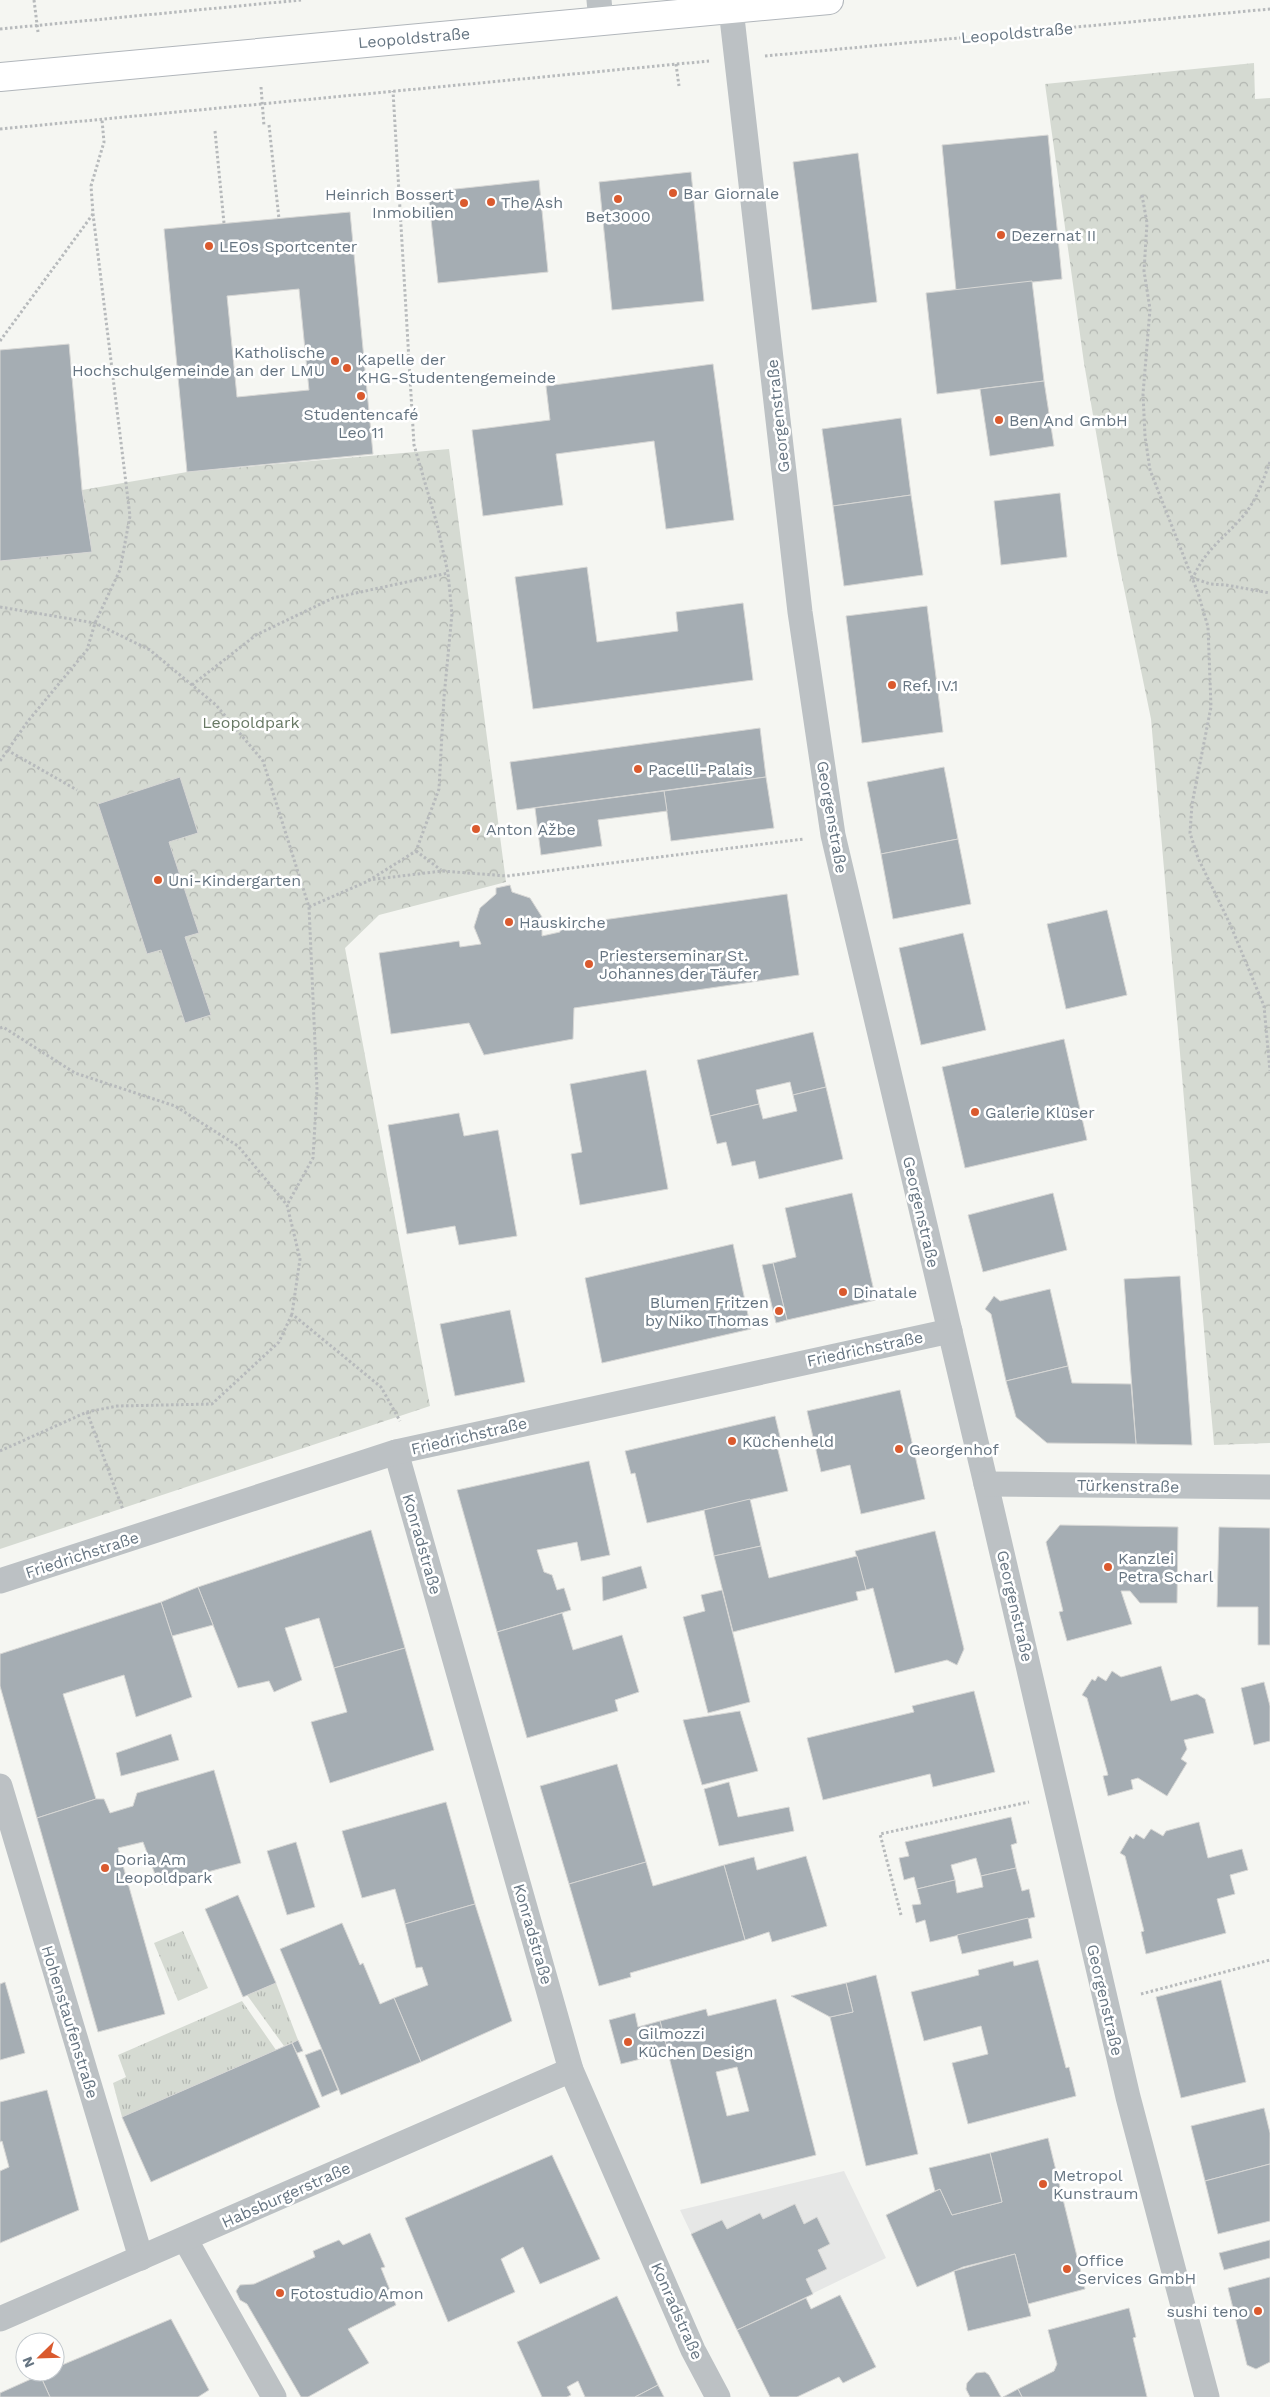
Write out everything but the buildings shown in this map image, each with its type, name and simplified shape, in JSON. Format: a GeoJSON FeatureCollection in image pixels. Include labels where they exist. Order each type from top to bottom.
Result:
{"type":"FeatureCollection","features":[{"type":"Feature","properties":{"kind":"main road","name":"Leopoldstraße"},"geometry":{"type":"LineString","coordinates":[[0,77],[600,11],[731,9],[829,0]]}},
{"type":"Feature","properties":{"kind":"street","name":"Georgenstraße"},"geometry":{"type":"LineString","coordinates":[[731,9],[800,612],[833,835],[1128,2097],[1207,2397]]}},
{"type":"Feature","properties":{"kind":"street","name":"Friedrichstraße"},"geometry":{"type":"LineString","coordinates":[[0,1581],[404,1450],[950,1331]]}},
{"type":"Feature","properties":{"kind":"street","name":"Konradstraße"},"geometry":{"type":"LineString","coordinates":[[404,1450],[571,2070],[693,2350],[718,2397]]}},
{"type":"Feature","properties":{"kind":"street","name":"Türkenstraße"},"geometry":{"type":"LineString","coordinates":[[986,1484],[1270,1487]]}},
{"type":"Feature","properties":{"kind":"street","name":"Hohenstaufenstraße"},"geometry":{"type":"LineString","coordinates":[[0,1786],[141,2258]]}},
{"type":"Feature","properties":{"kind":"street","name":"Habsburgerstraße"},"geometry":{"type":"LineString","coordinates":[[0,2319],[571,2070]]}},
{"type":"Feature","properties":{"kind":"street"},"geometry":{"type":"LineString","coordinates":[[185,2239],[274,2397]]}},
{"type":"Feature","properties":{"kind":"path"},"geometry":{"type":"LineString","coordinates":[[34,0],[38,32]]}},
{"type":"Feature","properties":{"kind":"path"},"geometry":{"type":"LineString","coordinates":[[0,29],[301,0]]}},
{"type":"Feature","properties":{"kind":"path","name":"Leopoldstraße"},"geometry":{"type":"LineString","coordinates":[[764,56],[1270,9]]}},
{"type":"Feature","properties":{"kind":"path"},"geometry":{"type":"LineString","coordinates":[[0,129],[694,62]]}},
{"type":"Feature","properties":{"kind":"path"},"geometry":{"type":"LineString","coordinates":[[676,64],[679,86]]}},
{"type":"Feature","properties":{"kind":"path"},"geometry":{"type":"LineString","coordinates":[[261,87],[264,126]]}},
{"type":"Feature","properties":{"kind":"path"},"geometry":{"type":"LineString","coordinates":[[310,907],[368,880],[416,851],[439,789],[452,614],[448,573],[437,524],[414,445],[393,91]]}},
{"type":"Feature","properties":{"kind":"path"},"geometry":{"type":"LineString","coordinates":[[0,761],[87,650],[96,623],[120,570],[130,516],[91,186],[104,142],[102,120]]}},
{"type":"Feature","properties":{"kind":"path"},"geometry":{"type":"LineString","coordinates":[[269,126],[279,218]]}},
{"type":"Feature","properties":{"kind":"path"},"geometry":{"type":"LineString","coordinates":[[215,131],[224,223]]}},
{"type":"Feature","properties":{"kind":"path"},"geometry":{"type":"LineString","coordinates":[[1142,195],[1147,224],[1144,271],[1150,309],[1143,394],[1144,436],[1150,470],[1193,578],[1208,627],[1211,707],[1192,804],[1190,833],[1198,858],[1230,924],[1264,1006],[1270,1071]]}},
{"type":"Feature","properties":{"kind":"path"},"geometry":{"type":"LineString","coordinates":[[0,341],[93,214]]}},
{"type":"Feature","properties":{"kind":"path"},"geometry":{"type":"LineString","coordinates":[[1193,578],[1200,561],[1239,520],[1254,501],[1270,462]]}},
{"type":"Feature","properties":{"kind":"path"},"geometry":{"type":"LineString","coordinates":[[192,685],[256,634],[333,598],[448,573]]}},
{"type":"Feature","properties":{"kind":"path"},"geometry":{"type":"LineString","coordinates":[[1193,578],[1210,584],[1270,593]]}},
{"type":"Feature","properties":{"kind":"path"},"geometry":{"type":"LineString","coordinates":[[0,607],[96,623],[150,650],[216,705],[263,761],[310,907],[317,1089],[313,1158],[286,1205]]}},
{"type":"Feature","properties":{"kind":"path"},"geometry":{"type":"LineString","coordinates":[[7,750],[77,790]]}},
{"type":"Feature","properties":{"kind":"path"},"geometry":{"type":"LineString","coordinates":[[368,880],[442,871],[507,876],[833,835]]}},
{"type":"Feature","properties":{"kind":"path"},"geometry":{"type":"LineString","coordinates":[[416,851],[442,871]]}},
{"type":"Feature","properties":{"kind":"path"},"geometry":{"type":"LineString","coordinates":[[0,1451],[87,1412],[117,1406],[212,1404],[279,1342],[292,1314],[300,1259],[286,1205],[238,1146],[175,1106],[75,1073],[1,1026]]}},
{"type":"Feature","properties":{"kind":"path"},"geometry":{"type":"LineString","coordinates":[[292,1314],[381,1387],[404,1450]]}},
{"type":"Feature","properties":{"kind":"path"},"geometry":{"type":"LineString","coordinates":[[87,1412],[134,1538]]}},
{"type":"Feature","properties":{"kind":"path"},"geometry":{"type":"LineString","coordinates":[[901,1915],[880,1834],[1029,1802]]}},
{"type":"Feature","properties":{"kind":"path"},"geometry":{"type":"LineString","coordinates":[[1141,1994],[1270,1960]]}},
{"type":"Feature","properties":{"kind":"shaded area"},"geometry":{"type":"Polygon","coordinates":[[[844,2171],[886,2258],[737,2330],[680,2210],[844,2171]]]}},
{"type":"Feature","properties":{"kind":"green space"},"geometry":{"type":"Polygon","coordinates":[[[1254,63],[1255,99],[1270,98],[1270,1443],[1214,1445],[1151,719],[1117,554],[1084,363],[1045,84],[1254,63]]]}},
{"type":"Feature","properties":{"kind":"green space","name":"Leopoldpark"},"geometry":{"type":"Polygon","coordinates":[[[449,449],[506,882],[379,915],[345,948],[430,1406],[0,1549],[0,561],[92,552],[82,490],[187,472],[449,449]]]}},
{"type":"Feature","properties":{"kind":"green space"},"geometry":{"type":"Polygon","coordinates":[[[183,1931],[208,1988],[178,2001],[154,1943],[183,1931]]]}},
{"type":"Feature","properties":{"kind":"green space"},"geometry":{"type":"Polygon","coordinates":[[[276,1983],[298,2040],[284,2046],[247,1995],[276,1983]]]}},
{"type":"Feature","properties":{"kind":"green space"},"geometry":{"type":"Polygon","coordinates":[[[242,2001],[276,2050],[122,2117],[113,2083],[126,2077],[118,2055],[242,2001]]]}},
{"type":"Feature","properties":{"kind":"place","name":"Bar Giornale"},"geometry":{"type":"Point","coordinates":[673,193]}},
{"type":"Feature","properties":{"kind":"place","name":"Bet3000"},"geometry":{"type":"Point","coordinates":[618,199]}},
{"type":"Feature","properties":{"kind":"place","name":"The Ash"},"geometry":{"type":"Point","coordinates":[491,202]}},
{"type":"Feature","properties":{"kind":"place","name":"Heinrich Bossert Inmobilien"},"geometry":{"type":"Point","coordinates":[464,203]}},
{"type":"Feature","properties":{"kind":"place","name":"Dezernat II"},"geometry":{"type":"Point","coordinates":[1001,235]}},
{"type":"Feature","properties":{"kind":"place","name":"LEOs Sportcenter"},"geometry":{"type":"Point","coordinates":[209,246]}},
{"type":"Feature","properties":{"kind":"place","name":"Katholische Hochschulgemeinde an der LMU"},"geometry":{"type":"Point","coordinates":[335,361]}},
{"type":"Feature","properties":{"kind":"place","name":"Kapelle der KHG-Studentengemeinde"},"geometry":{"type":"Point","coordinates":[347,368]}},
{"type":"Feature","properties":{"kind":"place","name":"Studentencafé Leo 11"},"geometry":{"type":"Point","coordinates":[361,396]}},
{"type":"Feature","properties":{"kind":"place","name":"Ben And GmbH"},"geometry":{"type":"Point","coordinates":[999,420]}},
{"type":"Feature","properties":{"kind":"place","name":"Ref. IV.1"},"geometry":{"type":"Point","coordinates":[892,685]}},
{"type":"Feature","properties":{"kind":"place","name":"Pacelli-Palais"},"geometry":{"type":"Point","coordinates":[638,769]}},
{"type":"Feature","properties":{"kind":"place","name":"Anton Ažbe"},"geometry":{"type":"Point","coordinates":[476,829]}},
{"type":"Feature","properties":{"kind":"place","name":"Uni-Kindergarten"},"geometry":{"type":"Point","coordinates":[158,880]}},
{"type":"Feature","properties":{"kind":"place","name":"Hauskirche"},"geometry":{"type":"Point","coordinates":[509,922]}},
{"type":"Feature","properties":{"kind":"place","name":"Priesterseminar St. Johannes der Täufer"},"geometry":{"type":"Point","coordinates":[589,964]}},
{"type":"Feature","properties":{"kind":"place","name":"Galerie Klüser"},"geometry":{"type":"Point","coordinates":[975,1112]}},
{"type":"Feature","properties":{"kind":"place","name":"Dinatale"},"geometry":{"type":"Point","coordinates":[843,1292]}},
{"type":"Feature","properties":{"kind":"place","name":"Blumen Fritzen by Niko Thomas"},"geometry":{"type":"Point","coordinates":[779,1311]}},
{"type":"Feature","properties":{"kind":"place","name":"Küchenheld"},"geometry":{"type":"Point","coordinates":[732,1441]}},
{"type":"Feature","properties":{"kind":"place","name":"Georgenhof"},"geometry":{"type":"Point","coordinates":[899,1449]}},
{"type":"Feature","properties":{"kind":"place","name":"Kanzlei Petra Scharl"},"geometry":{"type":"Point","coordinates":[1108,1567]}},
{"type":"Feature","properties":{"kind":"place","name":"Doria Am Leopoldpark"},"geometry":{"type":"Point","coordinates":[105,1868]}},
{"type":"Feature","properties":{"kind":"place","name":"Gilmozzi Küchen Design"},"geometry":{"type":"Point","coordinates":[628,2042]}},
{"type":"Feature","properties":{"kind":"place","name":"Metropol Kunstraum"},"geometry":{"type":"Point","coordinates":[1043,2184]}},
{"type":"Feature","properties":{"kind":"place","name":"Office Services GmbH"},"geometry":{"type":"Point","coordinates":[1067,2269]}},
{"type":"Feature","properties":{"kind":"place","name":"Fotostudio Amon"},"geometry":{"type":"Point","coordinates":[280,2293]}},
{"type":"Feature","properties":{"kind":"place","name":"sushi teno"},"geometry":{"type":"Point","coordinates":[1258,2311]}}]}
